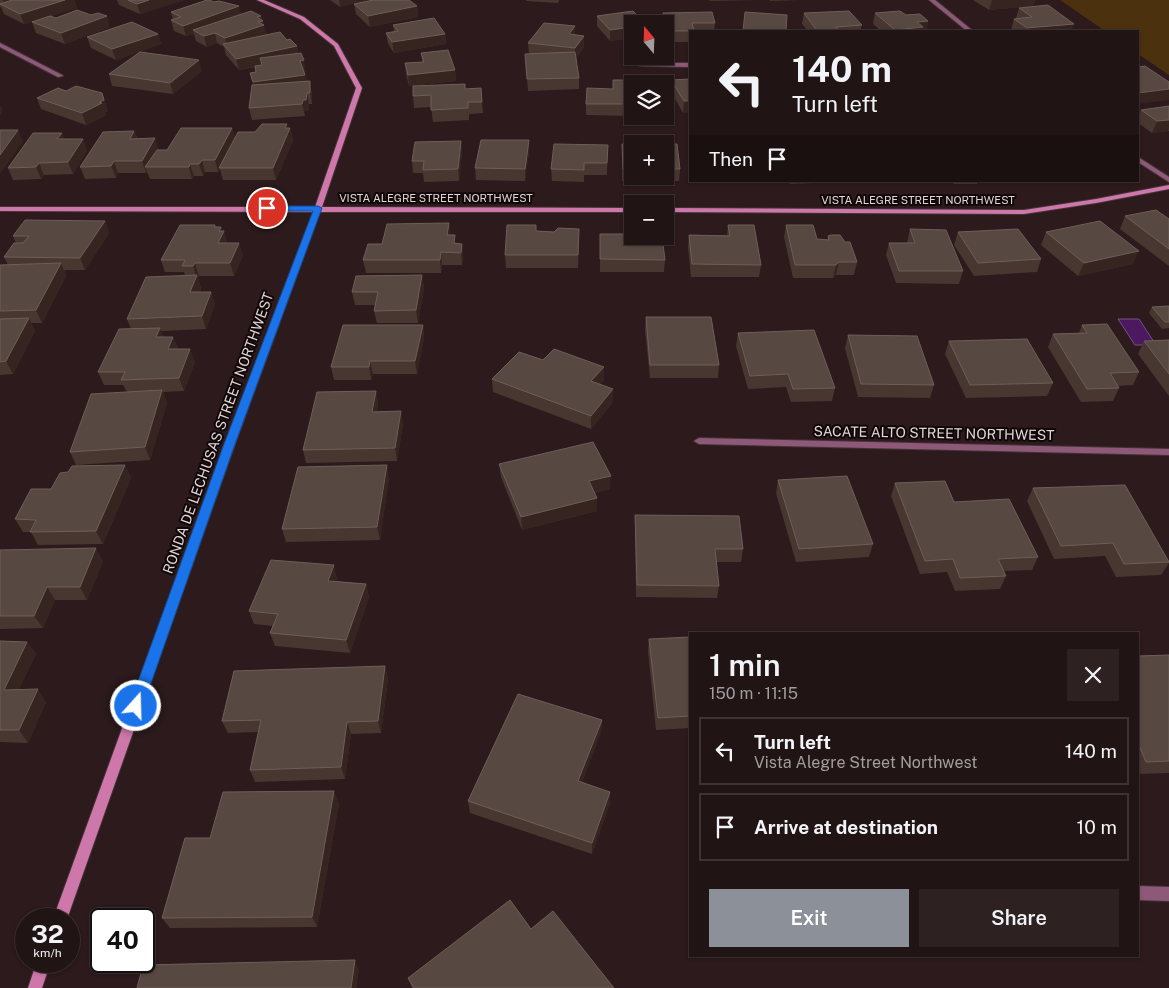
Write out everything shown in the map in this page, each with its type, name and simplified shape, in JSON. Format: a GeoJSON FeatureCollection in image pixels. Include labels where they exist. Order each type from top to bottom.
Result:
{"type":"FeatureCollection","features":[{"type":"Feature","properties":{"kind":"street","name":"RONDA DE LECHUSAS STREET NORTHWEST"},"geometry":{"type":"LineString","coordinates":[[64,908],[226,454],[318,208],[359,88],[336,45],[302,18],[260,0]]}},
{"type":"Feature","properties":{"kind":"street"},"geometry":{"type":"LineString","coordinates":[[932,0],[969,30]]}},
{"type":"Feature","properties":{"kind":"street"},"geometry":{"type":"LineString","coordinates":[[0,45],[60,76]]}},
{"type":"Feature","properties":{"kind":"street"},"geometry":{"type":"LineString","coordinates":[[674,64],[689,64]]}},
{"type":"Feature","properties":{"kind":"street"},"geometry":{"type":"LineString","coordinates":[[1139,160],[1169,180]]}},
{"type":"Feature","properties":{"kind":"street","name":"VISTA ALEGRE STREET NORTHWEST"},"geometry":{"type":"LineString","coordinates":[[674,210],[1024,212],[1096,201],[1169,186]]}},
{"type":"Feature","properties":{"kind":"street","name":"VISTA ALEGRE STREET NORTHWEST"},"geometry":{"type":"LineString","coordinates":[[0,209],[624,210]]}},
{"type":"Feature","properties":{"kind":"street","name":"SACATE ALTO STREET NORTHWEST"},"geometry":{"type":"LineString","coordinates":[[699,441],[1169,452]]}},
{"type":"Feature","properties":{"kind":"street"},"geometry":{"type":"LineString","coordinates":[[1139,894],[1169,894]]}},
{"type":"Feature","properties":{"kind":"street"},"geometry":{"type":"LineString","coordinates":[[35,988],[40,973]]}},
{"type":"Feature","properties":{"kind":"shaded area"},"geometry":{"type":"Polygon","coordinates":[[[1060,0],[1169,0],[1169,75],[1139,55],[1139,30],[1104,30],[1060,0]]]}},
{"type":"Feature","properties":{"kind":"shaded area"},"geometry":{"type":"Polygon","coordinates":[[[1118,319],[1139,319],[1156,345],[1135,345],[1118,319]]]}},
{"type":"Feature","properties":{"kind":"building"},"geometry":{"type":"Polygon","coordinates":[[[12,0],[65,0],[20,14],[0,4],[12,0]]]}},
{"type":"Feature","properties":{"kind":"building"},"geometry":{"type":"Polygon","coordinates":[[[128,0],[149,0],[137,4],[128,0]]]}},
{"type":"Feature","properties":{"kind":"building"},"geometry":{"type":"Polygon","coordinates":[[[207,0],[239,6],[183,26],[171,20],[181,17],[171,12],[207,0]]]}},
{"type":"Feature","properties":{"kind":"building"},"geometry":{"type":"Polygon","coordinates":[[[373,0],[409,0],[417,6],[368,16],[354,4],[373,0]]]}},
{"type":"Feature","properties":{"kind":"building"},"geometry":{"type":"Polygon","coordinates":[[[1048,5],[1074,24],[1027,28],[1014,19],[1032,17],[1019,8],[1048,5]]]}},
{"type":"Feature","properties":{"kind":"building"},"geometry":{"type":"Polygon","coordinates":[[[77,10],[91,15],[98,13],[107,16],[61,33],[32,22],[50,16],[56,18],[77,10]]]}},
{"type":"Feature","properties":{"kind":"building"},"geometry":{"type":"Polygon","coordinates":[[[251,11],[261,16],[257,17],[263,21],[258,22],[264,25],[225,38],[215,33],[204,36],[193,30],[251,11]]]}},
{"type":"Feature","properties":{"kind":"building"},"geometry":{"type":"Polygon","coordinates":[[[633,11],[637,15],[624,15],[624,28],[610,30],[597,16],[633,11]]]}},
{"type":"Feature","properties":{"kind":"building"},"geometry":{"type":"Polygon","coordinates":[[[849,11],[862,25],[836,27],[839,30],[816,30],[804,13],[849,11]]]}},
{"type":"Feature","properties":{"kind":"building"},"geometry":{"type":"Polygon","coordinates":[[[900,11],[906,15],[920,14],[928,21],[917,22],[923,27],[895,30],[875,13],[900,11]]]}},
{"type":"Feature","properties":{"kind":"building"},"geometry":{"type":"Polygon","coordinates":[[[712,12],[715,23],[692,23],[694,30],[674,31],[674,15],[663,15],[663,13],[712,12]]]}},
{"type":"Feature","properties":{"kind":"building"},"geometry":{"type":"Polygon","coordinates":[[[745,12],[787,15],[786,30],[743,30],[745,12]]]}},
{"type":"Feature","properties":{"kind":"building"},"geometry":{"type":"Polygon","coordinates":[[[434,18],[445,34],[392,42],[386,33],[398,31],[393,25],[434,18]]]}},
{"type":"Feature","properties":{"kind":"building"},"geometry":{"type":"Polygon","coordinates":[[[132,22],[158,34],[112,49],[87,37],[132,22]]]}},
{"type":"Feature","properties":{"kind":"building"},"geometry":{"type":"Polygon","coordinates":[[[544,23],[575,26],[569,34],[584,36],[575,48],[528,43],[544,23]]]}},
{"type":"Feature","properties":{"kind":"building"},"geometry":{"type":"Polygon","coordinates":[[[280,32],[287,40],[290,39],[297,46],[236,59],[223,44],[280,32]]]}},
{"type":"Feature","properties":{"kind":"building"},"geometry":{"type":"Polygon","coordinates":[[[448,50],[455,70],[408,75],[405,63],[424,62],[421,53],[448,50]]]}},
{"type":"Feature","properties":{"kind":"building"},"geometry":{"type":"Polygon","coordinates":[[[140,52],[199,60],[170,83],[109,74],[140,52]]]}},
{"type":"Feature","properties":{"kind":"building"},"geometry":{"type":"Polygon","coordinates":[[[575,52],[579,78],[527,79],[525,54],[575,52]]]}},
{"type":"Feature","properties":{"kind":"building"},"geometry":{"type":"Polygon","coordinates":[[[301,53],[304,60],[300,61],[305,75],[253,82],[250,73],[256,72],[255,66],[262,65],[260,58],[301,53]]]}},
{"type":"Feature","properties":{"kind":"building"},"geometry":{"type":"Polygon","coordinates":[[[1145,66],[1169,82],[1169,89],[1139,93],[1139,67],[1145,66]]]}},
{"type":"Feature","properties":{"kind":"building"},"geometry":{"type":"Polygon","coordinates":[[[689,79],[689,101],[684,101],[674,85],[674,80],[689,79]]]}},
{"type":"Feature","properties":{"kind":"building"},"geometry":{"type":"Polygon","coordinates":[[[613,80],[624,80],[624,104],[586,104],[587,88],[613,89],[613,80]]]}},
{"type":"Feature","properties":{"kind":"building"},"geometry":{"type":"Polygon","coordinates":[[[310,81],[310,93],[307,93],[306,100],[303,100],[302,104],[249,108],[252,85],[310,81]]]}},
{"type":"Feature","properties":{"kind":"building"},"geometry":{"type":"Polygon","coordinates":[[[465,84],[465,89],[481,88],[482,102],[468,102],[468,108],[431,110],[431,95],[413,96],[413,86],[465,84]]]}},
{"type":"Feature","properties":{"kind":"building"},"geometry":{"type":"Polygon","coordinates":[[[76,86],[102,93],[104,100],[99,102],[102,103],[82,113],[37,98],[58,88],[66,91],[76,86]]]}},
{"type":"Feature","properties":{"kind":"building"},"geometry":{"type":"Polygon","coordinates":[[[1169,106],[1169,120],[1157,121],[1141,110],[1169,106]]]}},
{"type":"Feature","properties":{"kind":"building"},"geometry":{"type":"Polygon","coordinates":[[[262,124],[287,124],[285,128],[290,128],[273,168],[219,168],[238,132],[255,132],[262,124]]]}},
{"type":"Feature","properties":{"kind":"building"},"geometry":{"type":"Polygon","coordinates":[[[181,128],[232,128],[215,160],[202,160],[199,164],[190,164],[189,167],[145,167],[157,150],[167,150],[181,128]]]}},
{"type":"Feature","properties":{"kind":"building"},"geometry":{"type":"Polygon","coordinates":[[[0,130],[18,130],[0,155],[0,130]]]}},
{"type":"Feature","properties":{"kind":"building"},"geometry":{"type":"Polygon","coordinates":[[[134,131],[130,139],[155,138],[142,161],[114,161],[111,166],[80,167],[103,132],[134,131]]]}},
{"type":"Feature","properties":{"kind":"building"},"geometry":{"type":"Polygon","coordinates":[[[33,133],[62,133],[57,139],[83,139],[68,162],[39,163],[36,167],[8,168],[33,133]]]}},
{"type":"Feature","properties":{"kind":"building"},"geometry":{"type":"Polygon","coordinates":[[[481,140],[529,140],[525,169],[475,168],[481,140]]]}},
{"type":"Feature","properties":{"kind":"building"},"geometry":{"type":"Polygon","coordinates":[[[461,141],[458,169],[423,170],[424,161],[412,161],[415,142],[461,141]]]}},
{"type":"Feature","properties":{"kind":"building"},"geometry":{"type":"Polygon","coordinates":[[[554,144],[608,145],[607,163],[584,163],[584,170],[551,169],[554,144]]]}},
{"type":"Feature","properties":{"kind":"building"},"geometry":{"type":"Polygon","coordinates":[[[622,144],[624,144],[624,169],[622,144]]]}},
{"type":"Feature","properties":{"kind":"building"},"geometry":{"type":"Polygon","coordinates":[[[674,144],[677,144],[680,169],[674,169],[674,144]]]}},
{"type":"Feature","properties":{"kind":"building"},"geometry":{"type":"Polygon","coordinates":[[[1156,210],[1169,219],[1169,249],[1125,216],[1156,210]]]}},
{"type":"Feature","properties":{"kind":"building"},"geometry":{"type":"Polygon","coordinates":[[[25,220],[105,221],[80,258],[4,257],[14,243],[23,243],[29,236],[13,236],[25,220]]]}},
{"type":"Feature","properties":{"kind":"building"},"geometry":{"type":"Polygon","coordinates":[[[1100,221],[1139,251],[1084,263],[1046,232],[1100,221]]]}},
{"type":"Feature","properties":{"kind":"building"},"geometry":{"type":"Polygon","coordinates":[[[449,223],[447,235],[455,235],[454,243],[462,244],[461,253],[441,252],[440,260],[363,260],[368,244],[382,244],[387,224],[449,223]]]}},
{"type":"Feature","properties":{"kind":"building"},"geometry":{"type":"Polygon","coordinates":[[[180,225],[215,225],[214,227],[221,227],[219,231],[224,231],[218,243],[239,243],[230,263],[195,263],[193,266],[182,266],[185,260],[161,260],[180,225]]]}},
{"type":"Feature","properties":{"kind":"building"},"geometry":{"type":"Polygon","coordinates":[[[507,225],[536,225],[536,231],[554,232],[558,228],[579,229],[578,255],[505,255],[507,225]]]}},
{"type":"Feature","properties":{"kind":"building"},"geometry":{"type":"Polygon","coordinates":[[[728,225],[754,225],[761,265],[692,264],[689,235],[730,236],[728,225]]]}},
{"type":"Feature","properties":{"kind":"building"},"geometry":{"type":"Polygon","coordinates":[[[786,225],[813,225],[817,239],[829,240],[828,236],[840,235],[845,242],[850,242],[857,262],[839,262],[836,265],[795,265],[786,225]]]}},
{"type":"Feature","properties":{"kind":"building"},"geometry":{"type":"Polygon","coordinates":[[[910,229],[946,230],[963,271],[899,271],[889,243],[915,243],[910,229]]]}},
{"type":"Feature","properties":{"kind":"building"},"geometry":{"type":"Polygon","coordinates":[[[1018,229],[1041,259],[978,263],[958,232],[1018,229]]]}},
{"type":"Feature","properties":{"kind":"building"},"geometry":{"type":"Polygon","coordinates":[[[600,234],[624,234],[624,245],[663,245],[665,260],[600,259],[600,234]]]}},
{"type":"Feature","properties":{"kind":"building"},"geometry":{"type":"Polygon","coordinates":[[[61,263],[36,310],[0,311],[0,265],[61,263]]]}},
{"type":"Feature","properties":{"kind":"building"},"geometry":{"type":"Polygon","coordinates":[[[197,275],[190,292],[211,292],[202,316],[127,319],[146,277],[197,275]]]}},
{"type":"Feature","properties":{"kind":"building"},"geometry":{"type":"Polygon","coordinates":[[[422,275],[416,310],[374,311],[378,292],[352,292],[356,276],[422,275]]]}},
{"type":"Feature","properties":{"kind":"building"},"geometry":{"type":"Polygon","coordinates":[[[1169,306],[1169,322],[1165,322],[1152,307],[1169,306]]]}},
{"type":"Feature","properties":{"kind":"building"},"geometry":{"type":"Polygon","coordinates":[[[646,317],[711,317],[719,365],[650,365],[646,317]]]}},
{"type":"Feature","properties":{"kind":"building"},"geometry":{"type":"Polygon","coordinates":[[[29,318],[6,361],[0,362],[0,319],[29,318]]]}},
{"type":"Feature","properties":{"kind":"building"},"geometry":{"type":"Polygon","coordinates":[[[1107,324],[1139,372],[1110,373],[1119,388],[1087,389],[1053,334],[1087,333],[1082,325],[1107,324]]]}},
{"type":"Feature","properties":{"kind":"building"},"geometry":{"type":"Polygon","coordinates":[[[343,325],[423,325],[415,361],[370,361],[369,367],[331,367],[343,325]]]}},
{"type":"Feature","properties":{"kind":"building"},"geometry":{"type":"Polygon","coordinates":[[[160,328],[156,337],[173,337],[168,349],[190,349],[179,378],[121,380],[125,372],[98,372],[119,329],[160,328]]]}},
{"type":"Feature","properties":{"kind":"building"},"geometry":{"type":"Polygon","coordinates":[[[814,330],[835,388],[793,389],[788,374],[750,376],[738,333],[814,330]]]}},
{"type":"Feature","properties":{"kind":"building"},"geometry":{"type":"Polygon","coordinates":[[[848,335],[917,336],[934,385],[861,384],[848,335]]]}},
{"type":"Feature","properties":{"kind":"building"},"geometry":{"type":"Polygon","coordinates":[[[1027,339],[1053,383],[970,385],[949,341],[1027,339]]]}},
{"type":"Feature","properties":{"kind":"building"},"geometry":{"type":"Polygon","coordinates":[[[1169,340],[1169,374],[1144,341],[1169,340]]]}},
{"type":"Feature","properties":{"kind":"building"},"geometry":{"type":"Polygon","coordinates":[[[554,349],[604,367],[591,381],[613,389],[591,416],[492,379],[519,352],[543,360],[554,349]]]}},
{"type":"Feature","properties":{"kind":"building"},"geometry":{"type":"Polygon","coordinates":[[[162,390],[145,447],[70,452],[91,394],[162,390]]]}},
{"type":"Feature","properties":{"kind":"building"},"geometry":{"type":"Polygon","coordinates":[[[376,391],[372,412],[401,411],[395,448],[303,450],[317,392],[376,391]]]}},
{"type":"Feature","properties":{"kind":"building"},"geometry":{"type":"Polygon","coordinates":[[[593,442],[611,476],[589,481],[597,498],[521,517],[499,464],[593,442]]]}},
{"type":"Feature","properties":{"kind":"building"},"geometry":{"type":"Polygon","coordinates":[[[125,465],[96,531],[30,532],[36,520],[15,519],[31,489],[51,489],[60,473],[68,472],[72,466],[125,465]]]}},
{"type":"Feature","properties":{"kind":"building"},"geometry":{"type":"Polygon","coordinates":[[[387,465],[377,527],[282,529],[298,467],[387,465]]]}},
{"type":"Feature","properties":{"kind":"building"},"geometry":{"type":"Polygon","coordinates":[[[847,476],[873,544],[799,549],[778,480],[847,476]]]}},
{"type":"Feature","properties":{"kind":"building"},"geometry":{"type":"Polygon","coordinates":[[[945,481],[954,502],[1009,499],[1038,557],[998,559],[1006,576],[960,578],[953,559],[925,561],[895,483],[945,481]]]}},
{"type":"Feature","properties":{"kind":"building"},"geometry":{"type":"Polygon","coordinates":[[[1125,485],[1169,562],[1124,564],[1113,543],[1061,546],[1033,488],[1125,485]]]}},
{"type":"Feature","properties":{"kind":"building"},"geometry":{"type":"Polygon","coordinates":[[[635,515],[739,516],[743,549],[715,549],[719,586],[637,585],[635,515]]]}},
{"type":"Feature","properties":{"kind":"building"},"geometry":{"type":"Polygon","coordinates":[[[96,548],[80,587],[47,587],[34,616],[0,616],[0,550],[96,548]]]}},
{"type":"Feature","properties":{"kind":"building"},"geometry":{"type":"Polygon","coordinates":[[[271,560],[334,565],[328,581],[366,584],[346,640],[270,633],[278,614],[249,611],[271,560]]]}},
{"type":"Feature","properties":{"kind":"building"},"geometry":{"type":"Polygon","coordinates":[[[689,637],[689,716],[658,718],[649,639],[689,637]]]}},
{"type":"Feature","properties":{"kind":"building"},"geometry":{"type":"Polygon","coordinates":[[[0,641],[27,642],[4,690],[38,689],[19,730],[0,730],[0,641]]]}},
{"type":"Feature","properties":{"kind":"building"},"geometry":{"type":"Polygon","coordinates":[[[1169,655],[1169,761],[1146,762],[1139,745],[1139,656],[1169,655]]]}},
{"type":"Feature","properties":{"kind":"building"},"geometry":{"type":"Polygon","coordinates":[[[385,666],[378,721],[347,722],[341,767],[250,770],[261,720],[222,721],[234,671],[385,666]]]}},
{"type":"Feature","properties":{"kind":"building"},"geometry":{"type":"Polygon","coordinates":[[[518,694],[602,720],[578,781],[610,792],[592,843],[468,801],[518,694]]]}},
{"type":"Feature","properties":{"kind":"building"},"geometry":{"type":"Polygon","coordinates":[[[334,791],[312,917],[162,918],[185,838],[210,838],[223,792],[334,791]]]}},
{"type":"Feature","properties":{"kind":"building"},"geometry":{"type":"Polygon","coordinates":[[[510,900],[531,929],[553,911],[614,988],[414,988],[408,978],[510,900]]]}},
{"type":"Feature","properties":{"kind":"building"},"geometry":{"type":"Polygon","coordinates":[[[355,960],[351,988],[137,988],[141,973],[155,973],[155,965],[355,960]]]}},
{"type":"Feature","properties":{"kind":"route"},"geometry":{"type":"LineString","coordinates":[[136,706],[230,444],[318,208],[267,208]]}}]}
